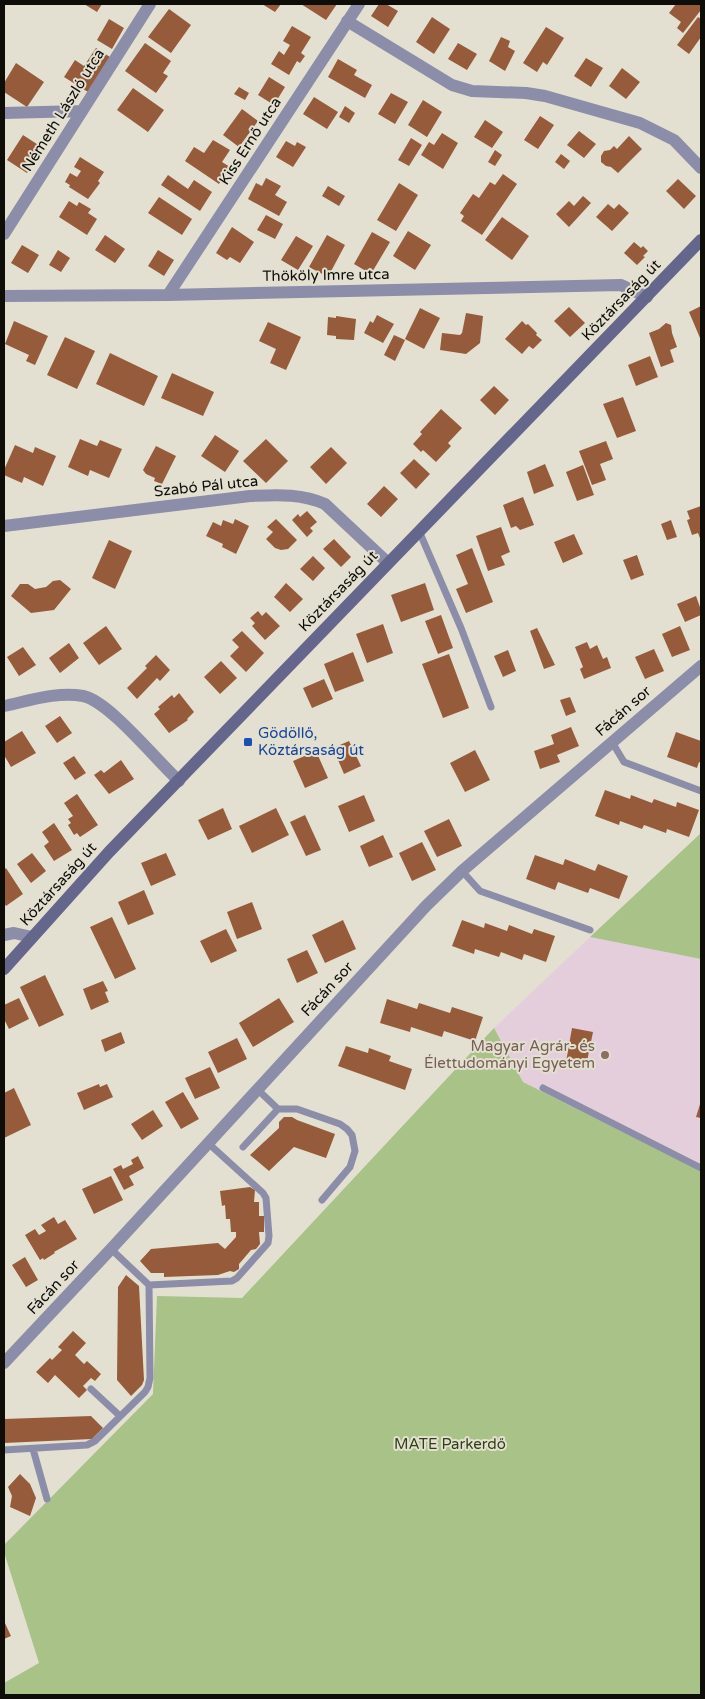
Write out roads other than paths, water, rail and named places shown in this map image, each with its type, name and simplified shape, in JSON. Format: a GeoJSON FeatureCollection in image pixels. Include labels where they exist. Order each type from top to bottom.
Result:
{"type":"FeatureCollection","features":[{"type":"Feature","properties":{"kind":"main road","name":"Köztársaság út"},"geometry":{"type":"LineString","coordinates":[[4,969],[109,852],[701,240]]}},
{"type":"Feature","properties":{"kind":"street","name":"Németh László utca"},"geometry":{"type":"LineString","coordinates":[[4,234],[150,4]]}},
{"type":"Feature","properties":{"kind":"street","name":"Kiss Ernő utca"},"geometry":{"type":"LineString","coordinates":[[168,295],[359,4]]}},
{"type":"Feature","properties":{"kind":"street"},"geometry":{"type":"LineString","coordinates":[[347,21],[452,85],[472,91],[539,95],[640,123],[674,140],[701,168]]}},
{"type":"Feature","properties":{"kind":"street"},"geometry":{"type":"LineString","coordinates":[[4,113],[81,111]]}},
{"type":"Feature","properties":{"kind":"street","name":"Thököly Imre utca"},"geometry":{"type":"LineString","coordinates":[[4,296],[168,295],[621,285],[647,297]]}},
{"type":"Feature","properties":{"kind":"street","name":"Szabó Pál utca"},"geometry":{"type":"LineString","coordinates":[[4,526],[277,494],[316,500],[325,504],[388,563]]}},
{"type":"Feature","properties":{"kind":"street","name":"Fácán sor"},"geometry":{"type":"LineString","coordinates":[[4,1363],[426,906],[462,871],[701,666]]}},
{"type":"Feature","properties":{"kind":"street"},"geometry":{"type":"LineString","coordinates":[[4,706],[70,695],[91,698],[110,711],[179,781]]}},
{"type":"Feature","properties":{"kind":"street"},"geometry":{"type":"LineString","coordinates":[[4,935],[14,932],[32,937]]}},
{"type":"Feature","properties":{"kind":"lane"},"geometry":{"type":"LineString","coordinates":[[419,531],[461,628],[491,706]]}},
{"type":"Feature","properties":{"kind":"lane"},"geometry":{"type":"LineString","coordinates":[[612,742],[624,762],[701,791]]}},
{"type":"Feature","properties":{"kind":"lane"},"geometry":{"type":"LineString","coordinates":[[462,871],[480,891],[590,930]]}},
{"type":"Feature","properties":{"kind":"lane"},"geometry":{"type":"LineString","coordinates":[[543,1088],[701,1168]]}},
{"type":"Feature","properties":{"kind":"lane"},"geometry":{"type":"LineString","coordinates":[[257,1089],[278,1109],[297,1109],[340,1124],[352,1135],[355,1151],[350,1167],[322,1200]]}},
{"type":"Feature","properties":{"kind":"lane"},"geometry":{"type":"LineString","coordinates":[[243,1147],[278,1109]]}},
{"type":"Feature","properties":{"kind":"lane"},"geometry":{"type":"LineString","coordinates":[[110,1249],[149,1285],[232,1281],[251,1263],[268,1243],[266,1198],[208,1143]]}},
{"type":"Feature","properties":{"kind":"lane"},"geometry":{"type":"LineString","coordinates":[[4,1450],[87,1445],[95,1441],[148,1387],[150,1378],[149,1285]]}},
{"type":"Feature","properties":{"kind":"lane"},"geometry":{"type":"LineString","coordinates":[[91,1389],[120,1416]]}},
{"type":"Feature","properties":{"kind":"lane"},"geometry":{"type":"LineString","coordinates":[[33,1449],[47,1499]]}},
{"type":"Feature","properties":{"kind":"place","name":"Gödöllő, Köztársaság út"},"geometry":{"type":"Point","coordinates":[248,742]}},
{"type":"Feature","properties":{"kind":"place","name":"Magyar Agrár- és Élettudományi Egyetem"},"geometry":{"type":"Point","coordinates":[605,1055]}},
{"type":"Feature","properties":{"kind":"park label","name":"MATE Parkerdő"},"geometry":{"type":"Point","coordinates":[450,1444]}}]}
